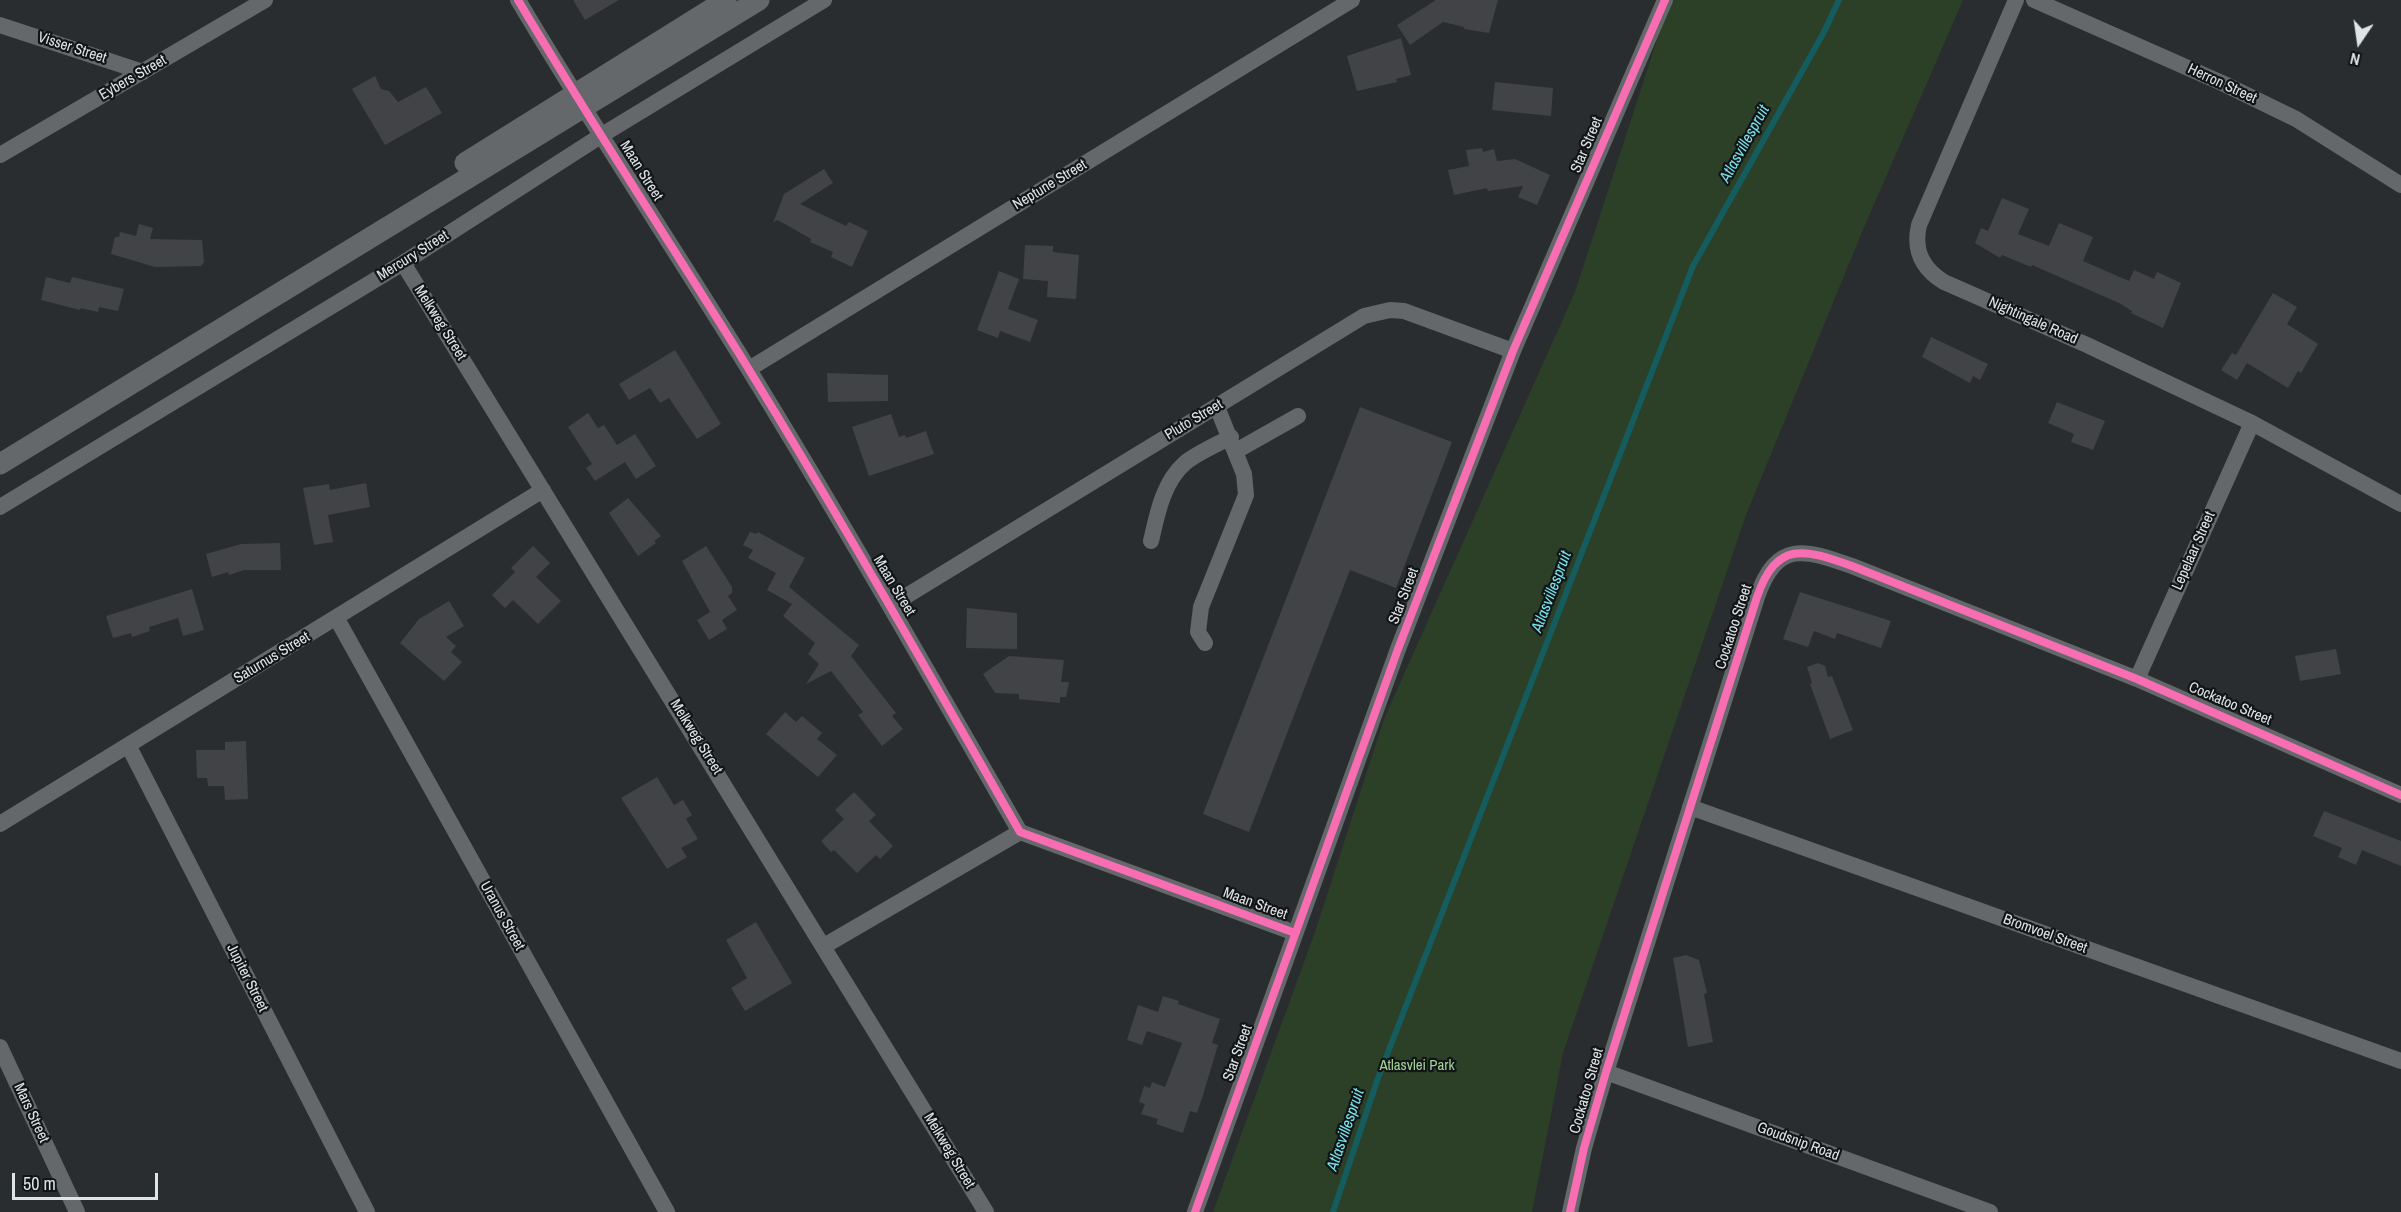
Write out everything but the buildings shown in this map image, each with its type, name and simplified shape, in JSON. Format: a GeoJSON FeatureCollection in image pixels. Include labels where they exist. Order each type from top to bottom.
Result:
{"type":"FeatureCollection","features":[{"type":"Feature","properties":{"kind":"street","name":"Eybers Street"},"geometry":{"type":"LineString","coordinates":[[0,155],[143,72],[245,5],[265,0]]}},
{"type":"Feature","properties":{"kind":"street","name":"Maan Street"},"geometry":{"type":"LineString","coordinates":[[518,0],[579,102],[749,369],[890,606],[1020,832],[1295,933]]}},
{"type":"Feature","properties":{"kind":"street"},"geometry":{"type":"LineString","coordinates":[[0,464],[579,102],[726,0]]}},
{"type":"Feature","properties":{"kind":"street"},"geometry":{"type":"LineString","coordinates":[[0,449],[579,102],[759,0]]}},
{"type":"Feature","properties":{"kind":"street","name":"Mercury Street"},"geometry":{"type":"LineString","coordinates":[[0,507],[403,263],[602,135],[824,0]]}},
{"type":"Feature","properties":{"kind":"street","name":"Neptune Street"},"geometry":{"type":"LineString","coordinates":[[749,369],[1352,0]]}},
{"type":"Feature","properties":{"kind":"street","name":"Star Street"},"geometry":{"type":"LineString","coordinates":[[1195,1212],[1398,649],[1513,351],[1665,0]]}},
{"type":"Feature","properties":{"kind":"street","name":"Nightingale Road"},"geometry":{"type":"LineString","coordinates":[[2016,0],[1918,225],[1917,245],[1924,266],[1944,282],[2252,423],[2401,504]]}},
{"type":"Feature","properties":{"kind":"street","name":"Herron Street"},"geometry":{"type":"LineString","coordinates":[[2034,0],[2222,83],[2296,119],[2401,185]]}},
{"type":"Feature","properties":{"kind":"street","name":"Visser Street"},"geometry":{"type":"LineString","coordinates":[[0,25],[143,72]]}},
{"type":"Feature","properties":{"kind":"street","name":"Melkweg Street"},"geometry":{"type":"LineString","coordinates":[[403,263],[986,1212]]}},
{"type":"Feature","properties":{"kind":"street","name":"Pluto Street"},"geometry":{"type":"LineString","coordinates":[[890,606],[1364,316],[1390,310],[1416,314],[1513,351]]}},
{"type":"Feature","properties":{"kind":"street"},"geometry":{"type":"LineString","coordinates":[[1205,643],[1198,632],[1201,607],[1246,495],[1244,474],[1217,407]]}},
{"type":"Feature","properties":{"kind":"street"},"geometry":{"type":"LineString","coordinates":[[1151,541],[1160,502],[1175,475],[1185,463],[1298,416]]}},
{"type":"Feature","properties":{"kind":"street","name":"Lepelaar Street"},"geometry":{"type":"LineString","coordinates":[[2137,679],[2252,423]]}},
{"type":"Feature","properties":{"kind":"street","name":"Saturnus Street"},"geometry":{"type":"LineString","coordinates":[[0,824],[337,619],[543,490]]}},
{"type":"Feature","properties":{"kind":"street","name":"Cockatoo Street"},"geometry":{"type":"LineString","coordinates":[[1570,1212],[1584,1148],[1606,1072],[1690,807],[1762,583],[1778,561],[1794,554],[1815,553],[1852,566],[2137,679],[2401,795]]}},
{"type":"Feature","properties":{"kind":"street","name":"Uranus Street"},"geometry":{"type":"LineString","coordinates":[[337,619],[667,1212]]}},
{"type":"Feature","properties":{"kind":"street","name":"Jupiter Street"},"geometry":{"type":"LineString","coordinates":[[128,745],[367,1212]]}},
{"type":"Feature","properties":{"kind":"street","name":"Bromvoel Street"},"geometry":{"type":"LineString","coordinates":[[1690,807],[2401,1061]]}},
{"type":"Feature","properties":{"kind":"street"},"geometry":{"type":"LineString","coordinates":[[824,946],[1020,832]]}},
{"type":"Feature","properties":{"kind":"street","name":"Mars Street"},"geometry":{"type":"LineString","coordinates":[[0,1047],[77,1212]]}},
{"type":"Feature","properties":{"kind":"street","name":"Goudsnip Road"},"geometry":{"type":"LineString","coordinates":[[1606,1072],[1990,1212]]}},
{"type":"Feature","properties":{"kind":"green space","name":"Atlasvlei Park"},"geometry":{"type":"Polygon","coordinates":[[[1670,0],[1963,0],[1862,232],[1746,515],[1563,1053],[1532,1212],[1213,1212],[1315,932],[1384,719],[1575,292],[1670,0]]]}},
{"type":"Feature","properties":{"kind":"waterway","name":"Atlasvillespruit"},"geometry":{"type":"LineString","coordinates":[[1333,1212],[1378,1078],[1693,266],[1824,32],[1839,0]]}},
{"type":"Feature","properties":{"kind":"cycle path"},"geometry":{"type":"LineString","coordinates":[[518,0],[783,426],[1020,832],[1295,933]]}},
{"type":"Feature","properties":{"kind":"cycle path"},"geometry":{"type":"LineString","coordinates":[[1195,1212],[1398,649],[1513,351],[1665,0]]}},
{"type":"Feature","properties":{"kind":"cycle path"},"geometry":{"type":"LineString","coordinates":[[1570,1212],[1584,1148],[1606,1072],[1757,597],[1765,579],[1783,558],[1806,553],[1852,566],[2137,679],[2401,795]]}}]}
